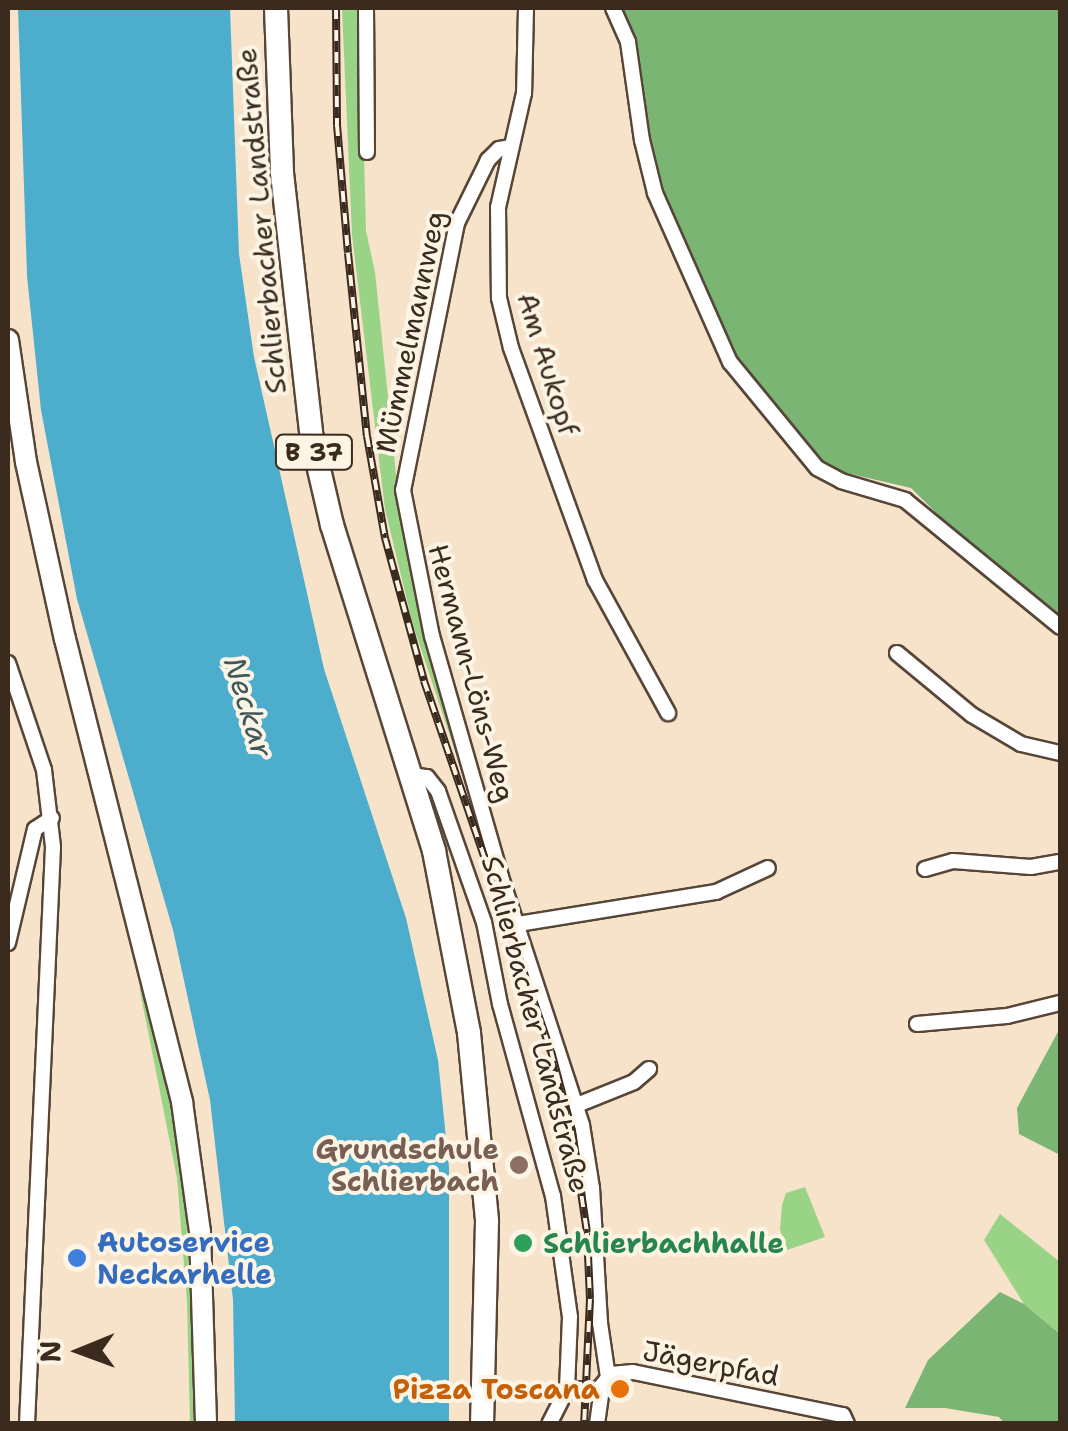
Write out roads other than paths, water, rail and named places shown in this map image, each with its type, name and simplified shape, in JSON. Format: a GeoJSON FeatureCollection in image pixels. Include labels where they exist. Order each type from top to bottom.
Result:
{"type":"FeatureCollection","features":[{"type":"Feature","properties":{"kind":"main road","name":"Schlierbacher Landstraße"},"geometry":{"type":"LineString","coordinates":[[276,8],[282,174],[312,440],[332,525],[416,774],[474,1062],[487,1221],[482,1424]]}},
{"type":"Feature","properties":{"kind":"main road"},"geometry":{"type":"LineString","coordinates":[[8,340],[26,462],[65,639],[182,1102],[200,1232],[206,1424]]}},
{"type":"Feature","properties":{"kind":"street"},"geometry":{"type":"LineString","coordinates":[[366,8],[368,152]]}},
{"type":"Feature","properties":{"kind":"street","name":"Am Aukopf"},"geometry":{"type":"LineString","coordinates":[[526,8],[524,93],[496,245],[498,286],[512,348],[595,580],[668,713]]}},
{"type":"Feature","properties":{"kind":"street"},"geometry":{"type":"LineString","coordinates":[[613,8],[628,42],[642,140],[655,193],[730,362],[817,468],[831,478],[906,500],[1060,627]]}},
{"type":"Feature","properties":{"kind":"street","name":"Mümmelmannweg"},"geometry":{"type":"LineString","coordinates":[[403,490],[457,224],[488,160],[499,149],[512,147]]}},
{"type":"Feature","properties":{"kind":"street","name":"Hermann-Löns-Weg"},"geometry":{"type":"LineString","coordinates":[[403,490],[432,636],[576,1105],[591,1172],[605,1382],[598,1424]]}},
{"type":"Feature","properties":{"kind":"street"},"geometry":{"type":"LineString","coordinates":[[897,653],[972,715],[1021,744],[1060,752]]}},
{"type":"Feature","properties":{"kind":"street"},"geometry":{"type":"LineString","coordinates":[[8,664],[39,753],[52,818],[53,868],[27,1424]]}},
{"type":"Feature","properties":{"kind":"street","name":"Schlierbacher Landstraße"},"geometry":{"type":"LineString","coordinates":[[416,774],[431,780],[440,796],[484,922],[500,1004],[553,1196],[569,1294],[567,1388],[549,1424]]}},
{"type":"Feature","properties":{"kind":"street"},"geometry":{"type":"LineString","coordinates":[[8,942],[36,829],[52,818]]}},
{"type":"Feature","properties":{"kind":"street"},"geometry":{"type":"LineString","coordinates":[[925,869],[953,862],[1031,867],[1060,862]]}},
{"type":"Feature","properties":{"kind":"street"},"geometry":{"type":"LineString","coordinates":[[518,924],[716,892],[768,868]]}},
{"type":"Feature","properties":{"kind":"street"},"geometry":{"type":"LineString","coordinates":[[917,1024],[1007,1016],[1060,1004]]}},
{"type":"Feature","properties":{"kind":"street"},"geometry":{"type":"LineString","coordinates":[[576,1105],[634,1082],[649,1069]]}},
{"type":"Feature","properties":{"kind":"street","name":"Jägerpfad"},"geometry":{"type":"LineString","coordinates":[[567,1388],[634,1372],[843,1415],[847,1424]]}},
{"type":"Feature","properties":{"kind":"water","name":"Neckar"},"geometry":{"type":"Polygon","coordinates":[[[18,8],[230,8],[239,254],[254,357],[324,669],[406,918],[438,1060],[449,1167],[449,1423],[235,1423],[233,1300],[210,1100],[173,930],[77,599],[41,410],[27,276],[18,8]]]}},
{"type":"Feature","properties":{"kind":"railway"},"geometry":{"type":"LineString","coordinates":[[336,8],[337,125],[367,436],[385,538],[424,681],[551,1051],[572,1131],[587,1233],[590,1299],[584,1424]]}},
{"type":"Feature","properties":{"kind":"place","name":"Grundschule Schlierbach"},"geometry":{"type":"Point","coordinates":[519,1165]}},
{"type":"Feature","properties":{"kind":"place","name":"Schlierbachhalle"},"geometry":{"type":"Point","coordinates":[523,1243]}},
{"type":"Feature","properties":{"kind":"place","name":"Autoservice Neckarhelle"},"geometry":{"type":"Point","coordinates":[77,1258]}},
{"type":"Feature","properties":{"kind":"place","name":"Pizza Toscana"},"geometry":{"type":"Point","coordinates":[620,1389]}}]}
